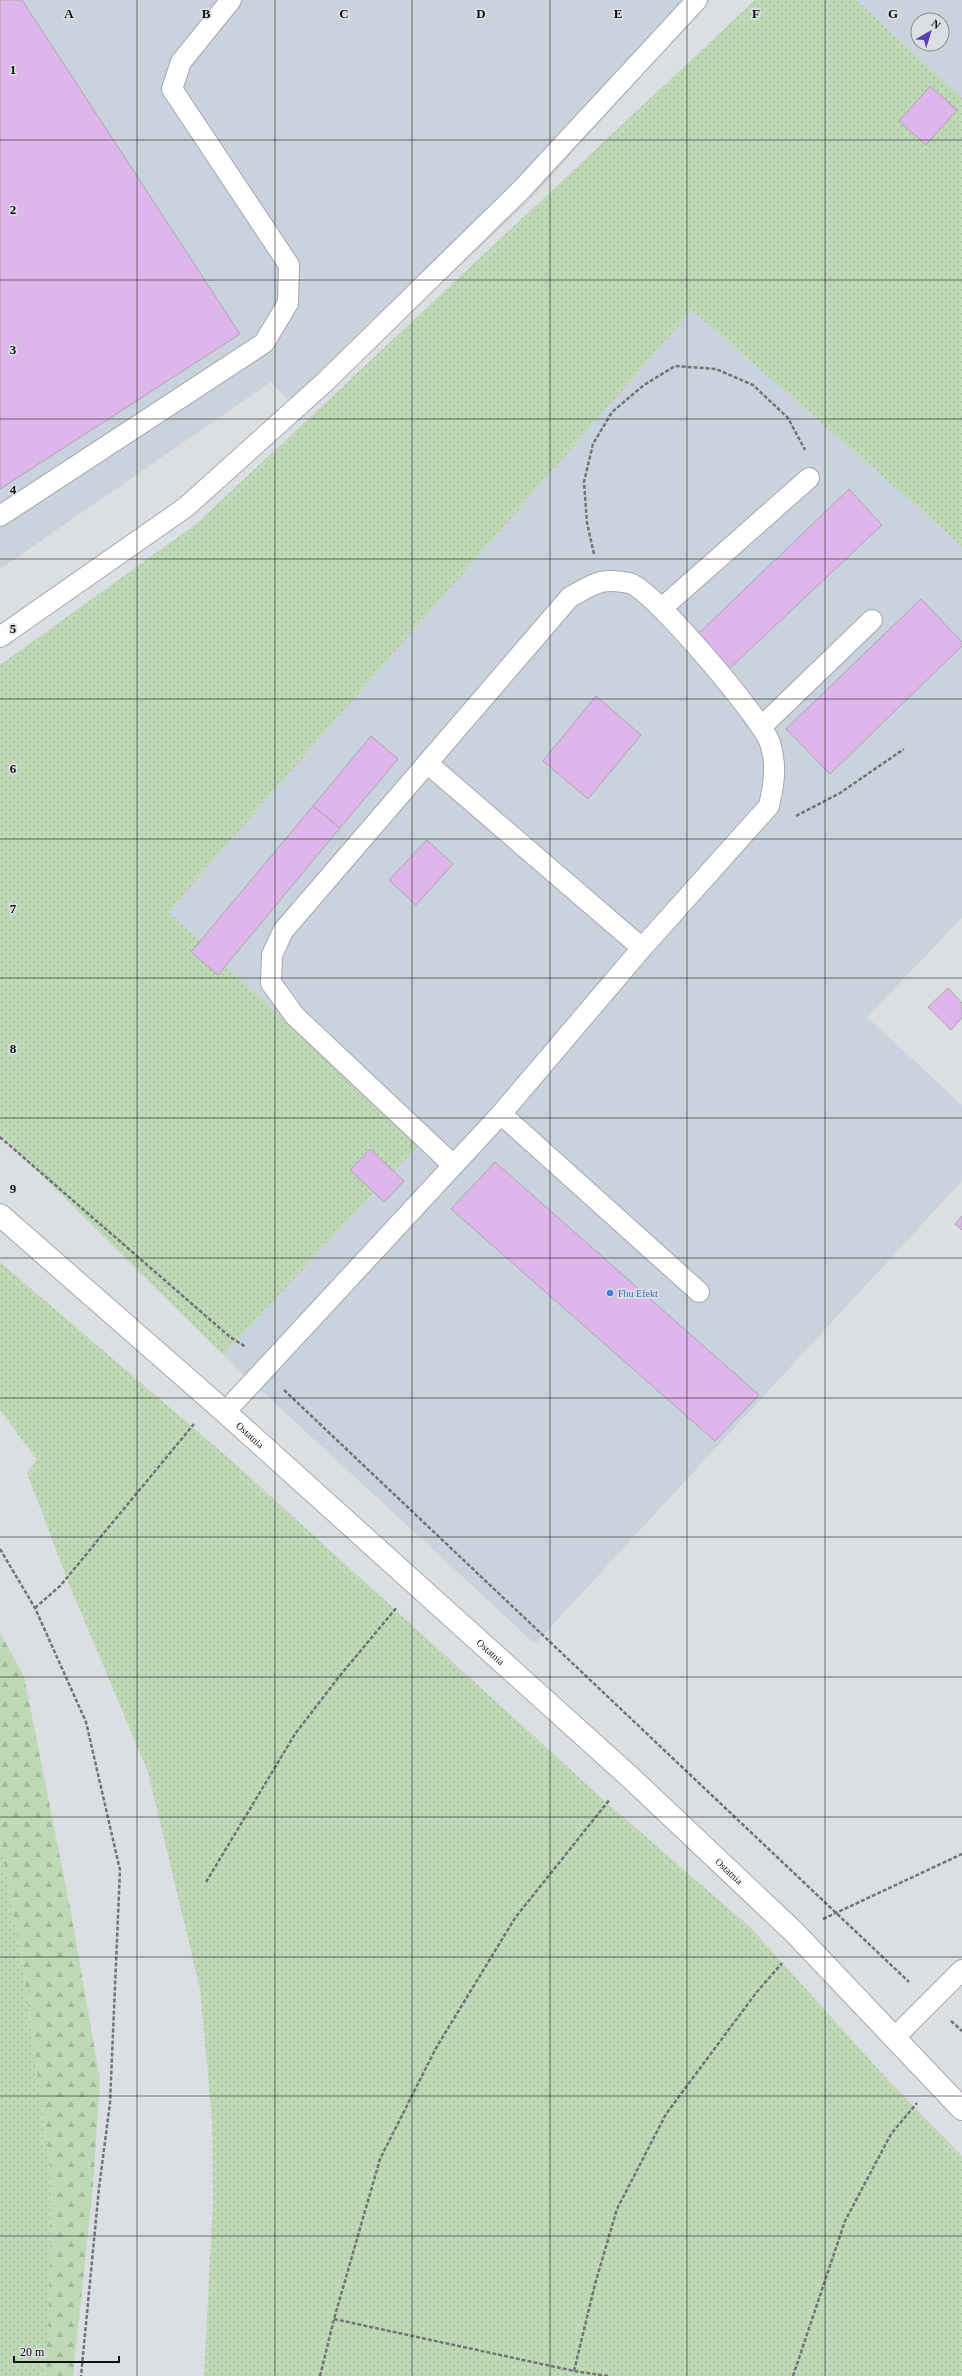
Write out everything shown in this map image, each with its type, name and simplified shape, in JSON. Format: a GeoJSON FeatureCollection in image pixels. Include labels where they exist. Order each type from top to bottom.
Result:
{"type":"FeatureCollection","features":[{"type":"Feature","properties":{"kind":"street","name":"Ostatnia"},"geometry":{"type":"LineString","coordinates":[[0,1215],[225,1412],[631,1778],[794,1932],[962,2109]]}},
{"type":"Feature","properties":{"kind":"lane"},"geometry":{"type":"LineString","coordinates":[[0,516],[264,343],[288,303],[289,265],[172,89],[181,62],[231,0]]}},
{"type":"Feature","properties":{"kind":"lane"},"geometry":{"type":"LineString","coordinates":[[0,636],[186,506],[320,386],[522,190],[697,0]]}},
{"type":"Feature","properties":{"kind":"lane"},"geometry":{"type":"LineString","coordinates":[[662,608],[809,478]]}},
{"type":"Feature","properties":{"kind":"lane"},"geometry":{"type":"LineString","coordinates":[[225,1412],[501,1114],[642,948],[769,806],[776,778],[770,743],[754,715],[662,608],[631,583],[600,580],[570,597],[283,932],[272,955],[271,983],[295,1016],[453,1165]]}},
{"type":"Feature","properties":{"kind":"lane"},"geometry":{"type":"LineString","coordinates":[[761,727],[872,620]]}},
{"type":"Feature","properties":{"kind":"lane"},"geometry":{"type":"LineString","coordinates":[[427,763],[642,948]]}},
{"type":"Feature","properties":{"kind":"lane"},"geometry":{"type":"LineString","coordinates":[[501,1114],[699,1292]]}},
{"type":"Feature","properties":{"kind":"lane"},"geometry":{"type":"LineString","coordinates":[[894,2038],[962,1970]]}},
{"type":"Feature","properties":{"kind":"path"},"geometry":{"type":"LineString","coordinates":[[600,580],[587,523],[584,482],[593,444],[612,412],[644,385],[675,366],[716,369],[753,385],[788,418],[807,454],[809,478]]}},
{"type":"Feature","properties":{"kind":"path"},"geometry":{"type":"LineString","coordinates":[[792,818],[840,793],[904,749]]}},
{"type":"Feature","properties":{"kind":"path"},"geometry":{"type":"LineString","coordinates":[[0,1137],[230,1337],[247,1347],[281,1377],[280,1386],[930,2003],[962,2031]]}},
{"type":"Feature","properties":{"kind":"path"},"geometry":{"type":"LineString","coordinates":[[35,1608],[60,1586],[196,1422]]}},
{"type":"Feature","properties":{"kind":"path"},"geometry":{"type":"LineString","coordinates":[[0,1549],[35,1608],[86,1722],[120,1870],[110,2103],[81,2376]]}},
{"type":"Feature","properties":{"kind":"path"},"geometry":{"type":"LineString","coordinates":[[206,1882],[295,1734],[338,1678],[398,1605]]}},
{"type":"Feature","properties":{"kind":"path"},"geometry":{"type":"LineString","coordinates":[[320,2376],[334,2319],[380,2159],[436,2048],[515,1918],[612,1797],[617,1802]]}},
{"type":"Feature","properties":{"kind":"path"},"geometry":{"type":"LineString","coordinates":[[794,1932],[962,1854]]}},
{"type":"Feature","properties":{"kind":"path"},"geometry":{"type":"LineString","coordinates":[[574,2371],[595,2284],[617,2209],[666,2114],[756,1993],[786,1958]]}},
{"type":"Feature","properties":{"kind":"path"},"geometry":{"type":"LineString","coordinates":[[793,2376],[845,2221],[891,2134],[920,2099]]}},
{"type":"Feature","properties":{"kind":"path"},"geometry":{"type":"LineString","coordinates":[[334,2319],[574,2371],[608,2376]]}},
{"type":"Feature","properties":{"kind":"shaded area"},"geometry":{"type":"Polygon","coordinates":[[[0,0],[710,0],[528,202],[302,415],[271,382],[0,569],[0,0]]]}},
{"type":"Feature","properties":{"kind":"shaded area"},"geometry":{"type":"Polygon","coordinates":[[[856,0],[962,0],[962,98],[912,52],[950,52],[950,12],[910,12],[910,50],[856,0]]]}},
{"type":"Feature","properties":{"kind":"shaded area"},"geometry":{"type":"Polygon","coordinates":[[[692,310],[962,546],[962,918],[867,1017],[962,1105],[962,1181],[535,1644],[223,1355],[418,1145],[167,912],[692,310]]]}},
{"type":"Feature","properties":{"kind":"green space"},"geometry":{"type":"Polygon","coordinates":[[[755,0],[856,0],[910,50],[910,52],[912,52],[962,98],[962,546],[692,310],[168,912],[418,1145],[223,1355],[0,1134],[0,665],[196,524],[755,0]]]}},
{"type":"Feature","properties":{"kind":"green space"},"geometry":{"type":"Polygon","coordinates":[[[0,1262],[231,1460],[606,1802],[751,1928],[887,2079],[962,2156],[962,2376],[204,2376],[213,2202],[212,2120],[200,1989],[148,1772],[69,1584],[27,1473],[37,1460],[0,1410],[0,1262]]]}},
{"type":"Feature","properties":{"kind":"green space"},"geometry":{"type":"Polygon","coordinates":[[[0,1633],[24,1676],[70,1907],[100,2080],[93,2186],[73,2376],[44,2376],[48,2336],[52,2181],[24,1974],[0,1840],[0,1633]]]}},
{"type":"Feature","properties":{"kind":"green space"},"geometry":{"type":"Polygon","coordinates":[[[0,1840],[24,1974],[52,2181],[48,2336],[44,2376],[0,2376],[0,1840]]]}},
{"type":"Feature","properties":{"kind":"building"},"geometry":{"type":"Polygon","coordinates":[[[0,0],[22,0],[240,334],[0,489],[0,0]]]}},
{"type":"Feature","properties":{"kind":"building"},"geometry":{"type":"Polygon","coordinates":[[[930,86],[957,110],[926,145],[899,121],[930,86]]]}},
{"type":"Feature","properties":{"kind":"building"},"geometry":{"type":"Polygon","coordinates":[[[849,489],[882,525],[728,670],[696,636],[849,489]]]}},
{"type":"Feature","properties":{"kind":"building"},"geometry":{"type":"Polygon","coordinates":[[[921,599],[962,642],[962,646],[830,774],[786,729],[921,599]]]}},
{"type":"Feature","properties":{"kind":"building"},"geometry":{"type":"Polygon","coordinates":[[[596,696],[641,735],[588,799],[543,761],[596,696]]]}},
{"type":"Feature","properties":{"kind":"building"},"geometry":{"type":"Polygon","coordinates":[[[371,736],[398,759],[340,828],[313,806],[371,736]]]}},
{"type":"Feature","properties":{"kind":"building"},"geometry":{"type":"Polygon","coordinates":[[[313,806],[340,828],[218,975],[191,952],[313,806]]]}},
{"type":"Feature","properties":{"kind":"building"},"geometry":{"type":"Polygon","coordinates":[[[427,840],[453,864],[416,905],[389,880],[427,840]]]}},
{"type":"Feature","properties":{"kind":"building"},"geometry":{"type":"Polygon","coordinates":[[[948,988],[962,1003],[962,1018],[951,1030],[928,1007],[948,988]]]}},
{"type":"Feature","properties":{"kind":"building"},"geometry":{"type":"Polygon","coordinates":[[[370,1149],[404,1181],[384,1202],[350,1170],[370,1149]]]}},
{"type":"Feature","properties":{"kind":"building"},"geometry":{"type":"Polygon","coordinates":[[[495,1162],[759,1395],[715,1441],[451,1209],[495,1162]]]}},
{"type":"Feature","properties":{"kind":"building"},"geometry":{"type":"Polygon","coordinates":[[[962,1216],[962,1230],[955,1224],[962,1216]]]}},
{"type":"Feature","properties":{"kind":"place","name":"Fhu Efekt"},"geometry":{"type":"Point","coordinates":[610,1293]}}]}
